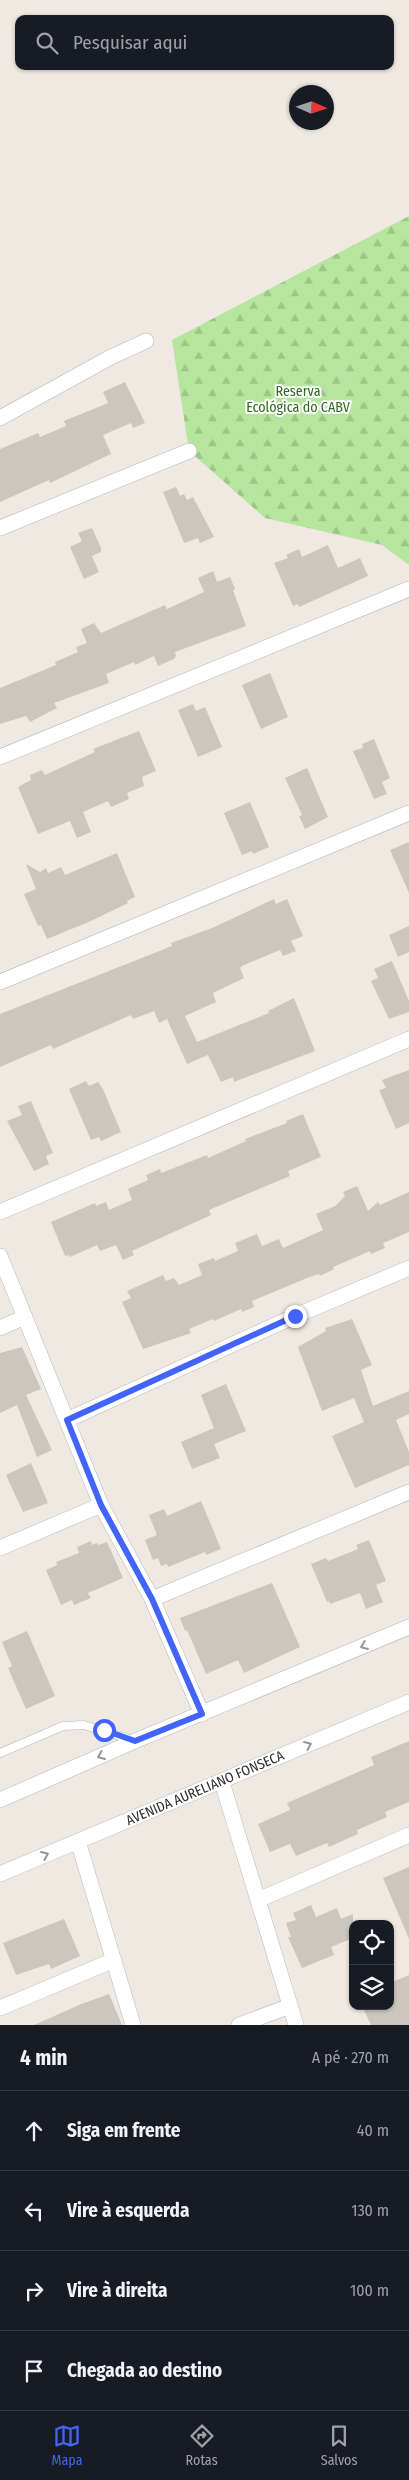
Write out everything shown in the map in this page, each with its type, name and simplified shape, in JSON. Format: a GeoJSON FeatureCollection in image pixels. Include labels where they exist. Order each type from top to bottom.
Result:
{"type":"FeatureCollection","features":[{"type":"Feature","properties":{"kind":"street"},"geometry":{"type":"LineString","coordinates":[[0,418],[112,357],[146,341]]}},
{"type":"Feature","properties":{"kind":"street"},"geometry":{"type":"LineString","coordinates":[[0,528],[189,451]]}},
{"type":"Feature","properties":{"kind":"street"},"geometry":{"type":"LineString","coordinates":[[0,758],[409,588]]}},
{"type":"Feature","properties":{"kind":"street"},"geometry":{"type":"LineString","coordinates":[[0,982],[409,813]]}},
{"type":"Feature","properties":{"kind":"street"},"geometry":{"type":"LineString","coordinates":[[0,1212],[409,1038]]}},
{"type":"Feature","properties":{"kind":"street"},"geometry":{"type":"LineString","coordinates":[[0,1256],[101,1505],[152,1599],[202,1714]]}},
{"type":"Feature","properties":{"kind":"street"},"geometry":{"type":"LineString","coordinates":[[67,1420],[295,1316],[409,1268]]}},
{"type":"Feature","properties":{"kind":"street"},"geometry":{"type":"LineString","coordinates":[[0,1328],[25,1318]]}},
{"type":"Feature","properties":{"kind":"street"},"geometry":{"type":"LineString","coordinates":[[152,1599],[409,1492]]}},
{"type":"Feature","properties":{"kind":"street"},"geometry":{"type":"LineString","coordinates":[[0,1548],[101,1505]]}},
{"type":"Feature","properties":{"kind":"street"},"geometry":{"type":"LineString","coordinates":[[0,1800],[135,1741],[409,1627]]}},
{"type":"Feature","properties":{"kind":"street","name":"AVENIDA AURELIANO FONSECA"},"geometry":{"type":"LineString","coordinates":[[0,1874],[409,1702]]}},
{"type":"Feature","properties":{"kind":"street"},"geometry":{"type":"LineString","coordinates":[[222,1782],[296,2025]]}},
{"type":"Feature","properties":{"kind":"street"},"geometry":{"type":"LineString","coordinates":[[258,1900],[409,1835]]}},
{"type":"Feature","properties":{"kind":"street"},"geometry":{"type":"LineString","coordinates":[[78,1840],[133,2025]]}},
{"type":"Feature","properties":{"kind":"street"},"geometry":{"type":"LineString","coordinates":[[0,2008],[114,1960]]}},
{"type":"Feature","properties":{"kind":"street"},"geometry":{"type":"LineString","coordinates":[[239,2025],[290,2006]]}},
{"type":"Feature","properties":{"kind":"lane"},"geometry":{"type":"LineString","coordinates":[[0,1752],[63,1726],[84,1725],[135,1741]]}},
{"type":"Feature","properties":{"kind":"green space","name":"Reserva Ecológica do CABV"},"geometry":{"type":"Polygon","coordinates":[[[409,216],[409,565],[382,545],[265,518],[189,451],[172,340],[409,216]]]}},
{"type":"Feature","properties":{"kind":"building"},"geometry":{"type":"Polygon","coordinates":[[[125,382],[145,423],[133,428],[131,423],[103,435],[111,454],[50,483],[49,480],[0,502],[0,449],[38,433],[40,437],[66,426],[64,421],[108,403],[103,392],[125,382]]]}},
{"type":"Feature","properties":{"kind":"building"},"geometry":{"type":"Polygon","coordinates":[[[176,487],[180,496],[184,494],[187,500],[193,497],[214,537],[200,543],[198,538],[184,543],[163,492],[176,487]]]}},
{"type":"Feature","properties":{"kind":"building"},"geometry":{"type":"Polygon","coordinates":[[[92,528],[101,548],[101,552],[92,556],[99,572],[84,579],[70,547],[82,541],[78,533],[92,528]]]}},
{"type":"Feature","properties":{"kind":"building"},"geometry":{"type":"Polygon","coordinates":[[[328,545],[338,568],[360,558],[368,576],[299,607],[298,604],[293,606],[274,563],[288,558],[286,555],[299,549],[302,557],[328,545]]]}},
{"type":"Feature","properties":{"kind":"building"},"geometry":{"type":"Polygon","coordinates":[[[213,571],[217,582],[230,577],[246,626],[175,652],[176,656],[174,659],[158,666],[154,656],[135,665],[134,662],[106,674],[109,683],[54,703],[57,708],[30,722],[26,716],[0,724],[0,688],[56,665],[55,662],[78,652],[76,647],[87,643],[81,629],[94,623],[101,633],[165,605],[167,609],[204,592],[198,578],[213,571]]]}},
{"type":"Feature","properties":{"kind":"building"},"geometry":{"type":"Polygon","coordinates":[[[270,673],[288,717],[261,729],[242,685],[270,673]]]}},
{"type":"Feature","properties":{"kind":"building"},"geometry":{"type":"Polygon","coordinates":[[[193,704],[196,711],[205,707],[222,747],[198,757],[178,710],[193,704]]]}},
{"type":"Feature","properties":{"kind":"building"},"geometry":{"type":"Polygon","coordinates":[[[139,731],[156,771],[142,777],[144,786],[127,793],[129,799],[111,807],[108,801],[83,812],[91,832],[77,838],[70,821],[38,834],[18,787],[31,780],[30,775],[42,770],[45,775],[95,752],[93,749],[139,731]]]}},
{"type":"Feature","properties":{"kind":"building"},"geometry":{"type":"Polygon","coordinates":[[[374,739],[390,778],[382,782],[387,794],[374,799],[353,751],[363,748],[362,744],[374,739]]]}},
{"type":"Feature","properties":{"kind":"building"},"geometry":{"type":"Polygon","coordinates":[[[307,768],[328,817],[305,829],[299,816],[302,815],[285,778],[307,768]]]}},
{"type":"Feature","properties":{"kind":"building"},"geometry":{"type":"Polygon","coordinates":[[[250,802],[269,847],[253,854],[252,851],[242,855],[224,813],[250,802]]]}},
{"type":"Feature","properties":{"kind":"building"},"geometry":{"type":"Polygon","coordinates":[[[409,842],[409,893],[390,850],[409,842]]]}},
{"type":"Feature","properties":{"kind":"building"},"geometry":{"type":"Polygon","coordinates":[[[117,853],[135,897],[127,901],[128,903],[91,921],[47,939],[41,925],[38,926],[24,894],[36,889],[26,864],[40,872],[46,868],[48,873],[61,867],[65,875],[117,853]]]}},
{"type":"Feature","properties":{"kind":"building"},"geometry":{"type":"Polygon","coordinates":[[[274,899],[276,904],[287,899],[303,936],[291,941],[296,951],[283,956],[280,950],[242,966],[240,968],[244,978],[213,993],[216,1002],[185,1016],[197,1042],[269,1013],[268,1011],[294,998],[315,1051],[234,1082],[233,1077],[221,1082],[208,1055],[187,1064],[167,1019],[159,1023],[154,1011],[133,1019],[131,1015],[53,1049],[51,1045],[0,1067],[0,1014],[172,946],[171,943],[212,928],[274,899]]]}},
{"type":"Feature","properties":{"kind":"building"},"geometry":{"type":"Polygon","coordinates":[[[409,926],[409,952],[398,957],[389,935],[409,926]]]}},
{"type":"Feature","properties":{"kind":"building"},"geometry":{"type":"Polygon","coordinates":[[[392,961],[409,1001],[409,1012],[389,1019],[371,981],[378,978],[374,969],[392,961]]]}},
{"type":"Feature","properties":{"kind":"building"},"geometry":{"type":"Polygon","coordinates":[[[409,1070],[409,1123],[396,1129],[379,1090],[386,1088],[382,1080],[409,1070]]]}},
{"type":"Feature","properties":{"kind":"building"},"geometry":{"type":"Polygon","coordinates":[[[86,1081],[89,1086],[98,1082],[103,1089],[121,1132],[101,1141],[99,1137],[91,1140],[69,1089],[86,1081]]]}},
{"type":"Feature","properties":{"kind":"building"},"geometry":{"type":"Polygon","coordinates":[[[31,1101],[53,1153],[46,1156],[49,1164],[34,1171],[7,1121],[22,1115],[18,1106],[31,1101]]]}},
{"type":"Feature","properties":{"kind":"building"},"geometry":{"type":"Polygon","coordinates":[[[303,1114],[321,1157],[288,1171],[290,1176],[209,1210],[211,1215],[132,1251],[134,1255],[123,1260],[116,1245],[100,1251],[97,1245],[70,1257],[69,1255],[65,1256],[51,1222],[95,1203],[96,1206],[106,1202],[109,1210],[132,1200],[128,1189],[148,1180],[146,1175],[160,1169],[161,1173],[207,1155],[208,1158],[246,1141],[245,1139],[287,1123],[286,1121],[303,1114]]]}},
{"type":"Feature","properties":{"kind":"building"},"geometry":{"type":"Polygon","coordinates":[[[357,1186],[368,1211],[378,1202],[380,1205],[409,1192],[409,1232],[383,1243],[385,1248],[371,1254],[370,1251],[333,1267],[334,1269],[320,1276],[319,1274],[307,1278],[252,1301],[254,1307],[242,1312],[241,1309],[214,1321],[213,1319],[189,1329],[191,1333],[143,1349],[122,1302],[131,1298],[127,1291],[163,1275],[166,1281],[174,1278],[179,1285],[202,1275],[198,1264],[214,1258],[215,1261],[238,1251],[235,1243],[257,1234],[262,1246],[279,1239],[283,1248],[323,1230],[316,1214],[335,1206],[345,1196],[343,1192],[357,1186]]]}},
{"type":"Feature","properties":{"kind":"building"},"geometry":{"type":"Polygon","coordinates":[[[352,1319],[372,1365],[361,1370],[373,1406],[409,1391],[409,1414],[396,1420],[409,1452],[409,1465],[355,1488],[332,1436],[364,1422],[354,1398],[322,1411],[298,1347],[326,1331],[325,1328],[352,1319]]]}},
{"type":"Feature","properties":{"kind":"building"},"geometry":{"type":"Polygon","coordinates":[[[22,1347],[41,1389],[26,1395],[52,1450],[37,1457],[17,1405],[0,1413],[0,1353],[22,1347]]]}},
{"type":"Feature","properties":{"kind":"building"},"geometry":{"type":"Polygon","coordinates":[[[226,1384],[246,1431],[214,1444],[220,1458],[192,1469],[181,1442],[214,1428],[201,1395],[226,1384]]]}},
{"type":"Feature","properties":{"kind":"building"},"geometry":{"type":"Polygon","coordinates":[[[31,1463],[48,1503],[23,1512],[6,1475],[31,1463]]]}},
{"type":"Feature","properties":{"kind":"building"},"geometry":{"type":"Polygon","coordinates":[[[201,1501],[221,1549],[206,1555],[205,1552],[168,1567],[167,1564],[161,1566],[158,1558],[153,1560],[145,1540],[157,1535],[149,1515],[164,1509],[167,1516],[201,1501]]]}},
{"type":"Feature","properties":{"kind":"building"},"geometry":{"type":"Polygon","coordinates":[[[369,1540],[386,1581],[376,1585],[383,1602],[366,1609],[360,1593],[330,1604],[329,1601],[327,1602],[311,1564],[326,1558],[328,1561],[358,1549],[356,1545],[369,1540]]]}},
{"type":"Feature","properties":{"kind":"building"},"geometry":{"type":"Polygon","coordinates":[[[91,1541],[92,1545],[107,1542],[123,1578],[88,1593],[91,1598],[74,1605],[72,1600],[61,1605],[46,1570],[57,1565],[56,1562],[79,1553],[77,1547],[91,1541]]]}},
{"type":"Feature","properties":{"kind":"building"},"geometry":{"type":"Polygon","coordinates":[[[272,1583],[300,1647],[244,1673],[238,1660],[206,1674],[180,1618],[272,1583]]]}},
{"type":"Feature","properties":{"kind":"building"},"geometry":{"type":"Polygon","coordinates":[[[27,1631],[55,1696],[26,1709],[8,1668],[12,1666],[2,1642],[27,1631]]]}},
{"type":"Feature","properties":{"kind":"building"},"geometry":{"type":"Polygon","coordinates":[[[409,1741],[409,1802],[385,1812],[387,1817],[357,1830],[358,1834],[329,1847],[327,1843],[296,1856],[290,1844],[270,1852],[258,1824],[290,1810],[287,1803],[374,1765],[371,1757],[409,1741]]]}},
{"type":"Feature","properties":{"kind":"building"},"geometry":{"type":"Polygon","coordinates":[[[409,1867],[409,1939],[383,1878],[409,1867]]]}},
{"type":"Feature","properties":{"kind":"building"},"geometry":{"type":"Polygon","coordinates":[[[311,1905],[316,1917],[337,1908],[341,1919],[353,1914],[353,1920],[349,1920],[349,1940],[331,1947],[334,1955],[302,1968],[288,1937],[291,1937],[286,1923],[296,1920],[293,1913],[311,1905]]]}},
{"type":"Feature","properties":{"kind":"building"},"geometry":{"type":"Polygon","coordinates":[[[64,1919],[80,1956],[51,1969],[49,1964],[16,1975],[3,1943],[64,1919]]]}},
{"type":"Feature","properties":{"kind":"building"},"geometry":{"type":"Polygon","coordinates":[[[409,1975],[409,2025],[371,2025],[364,2010],[394,2010],[394,1981],[409,1975]]]}},
{"type":"Feature","properties":{"kind":"building"},"geometry":{"type":"Polygon","coordinates":[[[109,1994],[122,2025],[34,2025],[79,2005],[109,1994]]]}},
{"type":"Feature","properties":{"kind":"route"},"geometry":{"type":"LineString","coordinates":[[104,1730],[135,1741],[202,1714],[152,1599],[101,1505],[67,1420],[295,1316]]}}]}
